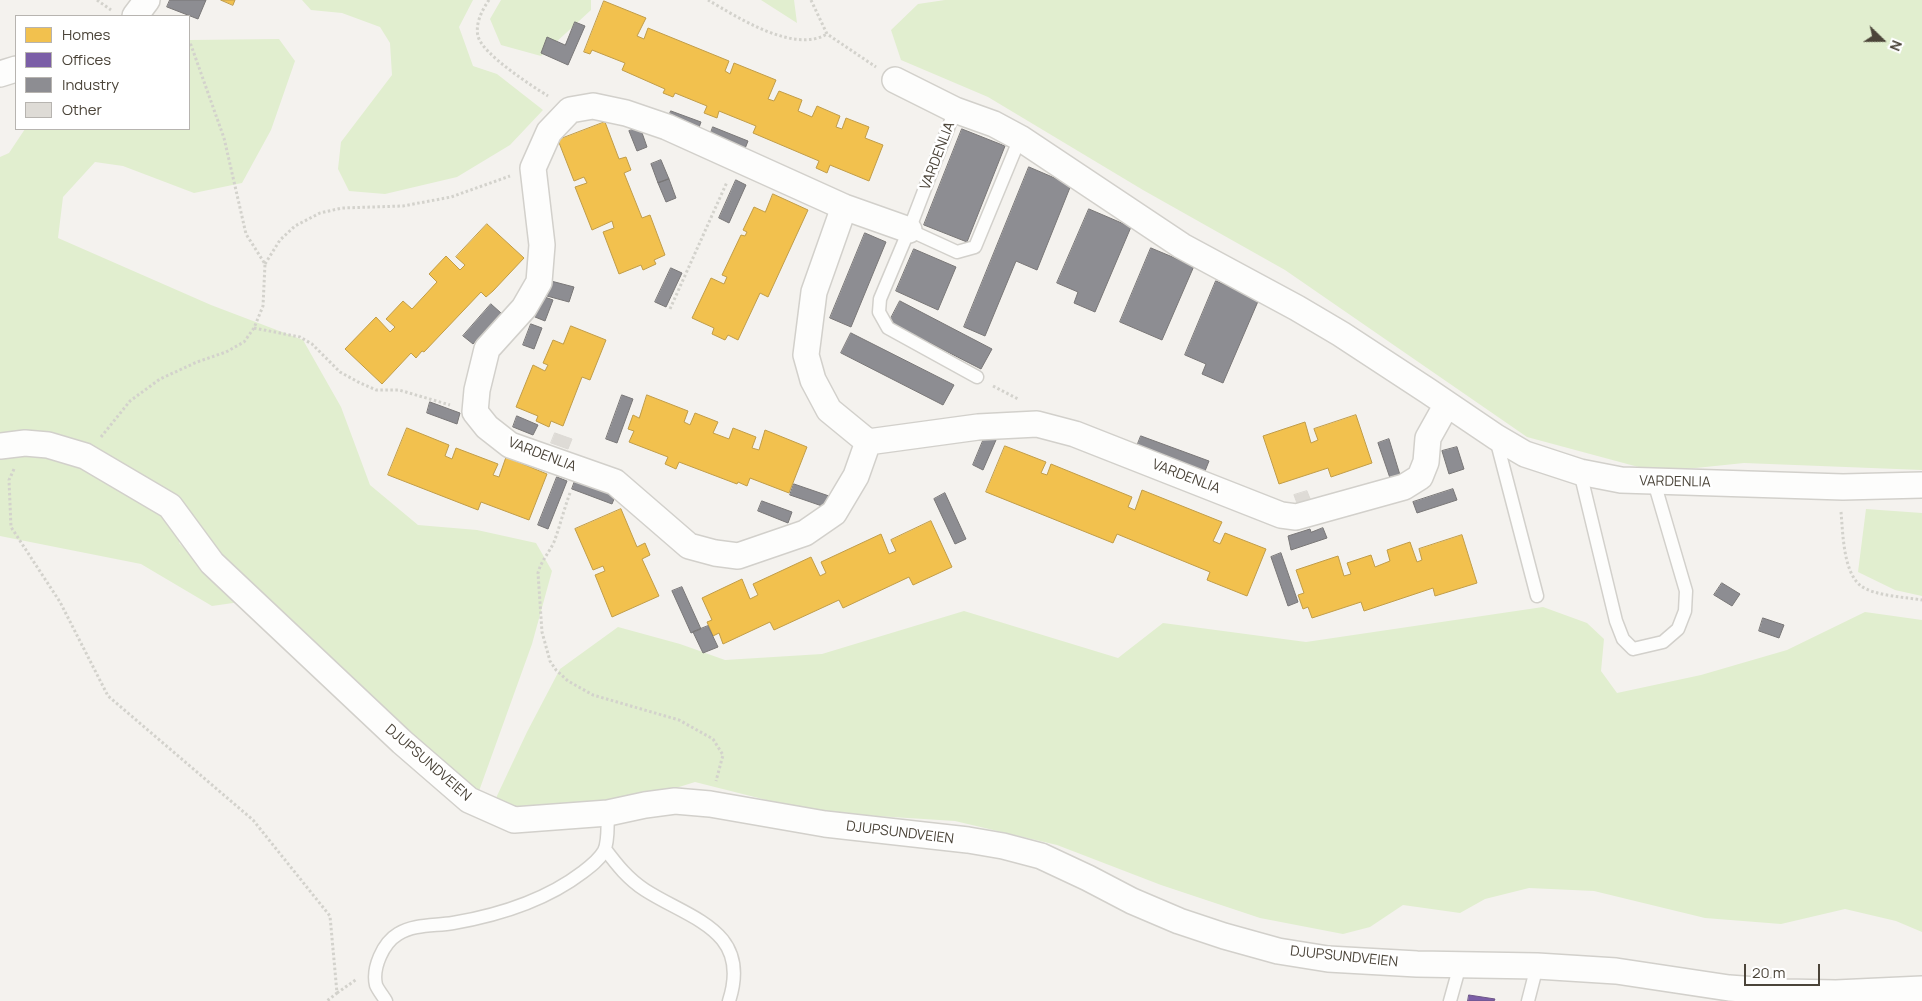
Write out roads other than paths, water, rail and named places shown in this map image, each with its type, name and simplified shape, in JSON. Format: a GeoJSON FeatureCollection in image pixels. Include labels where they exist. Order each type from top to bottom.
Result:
{"type":"FeatureCollection","features":[{"type":"Feature","properties":{"kind":"street"},"geometry":{"type":"LineString","coordinates":[[136,15],[147,0]]}},
{"type":"Feature","properties":{"kind":"street"},"geometry":{"type":"LineString","coordinates":[[0,74],[15,69]]}},
{"type":"Feature","properties":{"kind":"street","name":"VARDENLIA"},"geometry":{"type":"LineString","coordinates":[[895,80],[955,110],[994,124],[1020,138],[1182,246],[1319,321],[1401,372],[1496,437],[1525,454],[1580,472],[1621,480],[1843,486],[1922,485]]}},
{"type":"Feature","properties":{"kind":"street","name":"VARDENLIA"},"geometry":{"type":"LineString","coordinates":[[844,207],[667,127],[626,113],[593,106],[570,110],[549,132],[533,168],[542,245],[539,282],[524,308],[486,349],[477,390],[475,412],[487,427],[510,444],[615,482],[689,546],[715,553],[738,556],[806,533],[834,513],[856,476],[868,442],[978,427],[1037,424],[1074,434],[1281,515],[1296,517],[1404,487],[1420,477],[1426,462],[1428,438],[1447,404]]}},
{"type":"Feature","properties":{"kind":"street"},"geometry":{"type":"LineString","coordinates":[[868,442],[829,410],[813,380],[806,355],[814,292],[844,207],[909,230]]}},
{"type":"Feature","properties":{"kind":"street","name":"DJUPSUNDVEIEN"},"geometry":{"type":"LineString","coordinates":[[0,446],[48,444],[85,456],[170,506],[212,563],[402,742],[469,800],[514,820],[608,813],[675,801],[710,804],[825,824],[968,840],[1003,846],[1040,856],[1132,901],[1179,921],[1224,936],[1278,950],[1328,959],[1417,964],[1537,966],[1616,970],[1729,988],[1836,997],[1922,989]]}},
{"type":"Feature","properties":{"kind":"lane","name":"VARDENLIA"},"geometry":{"type":"LineString","coordinates":[[955,110],[909,230],[880,299],[879,312],[888,328],[977,377]]}},
{"type":"Feature","properties":{"kind":"lane"},"geometry":{"type":"LineString","coordinates":[[909,230],[957,252],[975,247],[1020,138]]}},
{"type":"Feature","properties":{"kind":"lane"},"geometry":{"type":"LineString","coordinates":[[1496,437],[1537,596]]}},
{"type":"Feature","properties":{"kind":"lane"},"geometry":{"type":"LineString","coordinates":[[1580,472],[1616,621],[1623,639],[1633,649],[1663,642],[1678,629],[1685,611],[1686,591],[1654,482]]}},
{"type":"Feature","properties":{"kind":"lane"},"geometry":{"type":"LineString","coordinates":[[386,1001],[376,985],[377,966],[384,949],[396,935],[412,928],[452,923],[504,913],[537,900],[568,884],[596,862],[605,849],[608,813]]}},
{"type":"Feature","properties":{"kind":"lane"},"geometry":{"type":"LineString","coordinates":[[605,849],[625,875],[645,890],[701,921],[719,935],[730,951],[734,968],[729,1001]]}},
{"type":"Feature","properties":{"kind":"lane"},"geometry":{"type":"LineString","coordinates":[[1450,1001],[1460,965]]}},
{"type":"Feature","properties":{"kind":"lane"},"geometry":{"type":"LineString","coordinates":[[1528,1001],[1537,966]]}}]}
